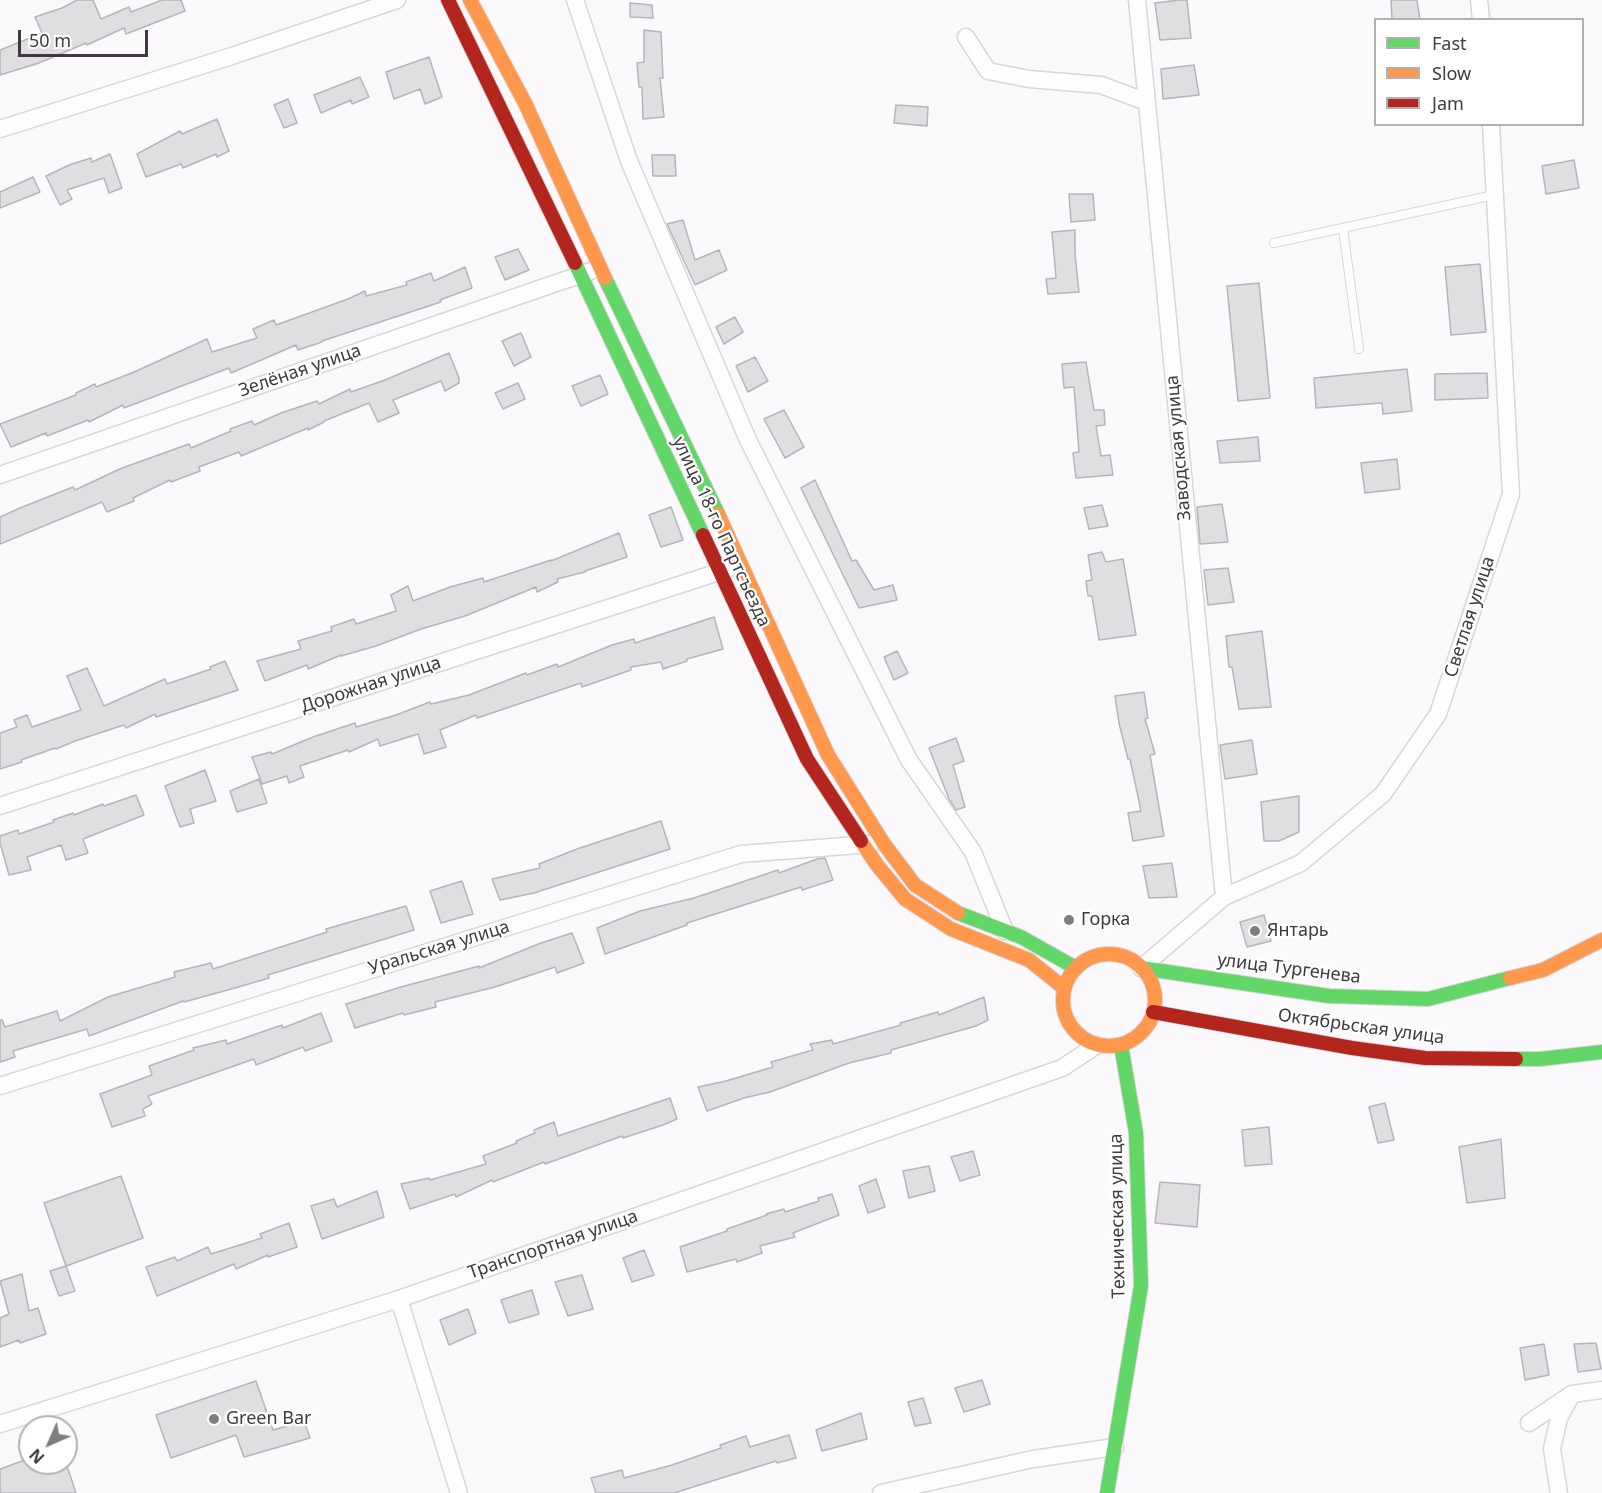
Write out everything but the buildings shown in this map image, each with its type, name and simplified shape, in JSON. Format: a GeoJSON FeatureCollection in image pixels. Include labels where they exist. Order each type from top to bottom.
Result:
{"type":"FeatureCollection","features":[{"type":"Feature","properties":{"kind":"main road","name":"улица 18-го Партсъезда"},"geometry":{"type":"LineString","coordinates":[[448,0],[581,274],[807,759],[877,865],[905,899],[951,929],[1029,960],[1064,988]]}},
{"type":"Feature","properties":{"kind":"main road","name":"улица 18-го Партсъезда"},"geometry":{"type":"LineString","coordinates":[[470,0],[525,103],[600,268],[743,565],[828,755],[884,844],[915,885],[955,912],[1021,938],[1076,968]]}},
{"type":"Feature","properties":{"kind":"main road","name":"улица Тургенева"},"geometry":{"type":"LineString","coordinates":[[1142,968],[1329,996],[1428,999],[1543,970],[1602,940]]}},
{"type":"Feature","properties":{"kind":"main road"},"geometry":{"type":"LineString","coordinates":[[1116,955],[1130,959],[1142,968],[1154,988],[1155,1000],[1153,1012],[1142,1033],[1121,1045],[1109,1046],[1097,1045],[1084,1039],[1073,1029],[1066,1017],[1063,1002],[1064,988],[1076,968],[1088,959],[1116,955]]}},
{"type":"Feature","properties":{"kind":"main road","name":"Октябрьская улица"},"geometry":{"type":"LineString","coordinates":[[1153,1012],[1352,1048],[1425,1058],[1540,1059],[1602,1052]]}},
{"type":"Feature","properties":{"kind":"main road","name":"Техническая улица"},"geometry":{"type":"LineString","coordinates":[[1107,1493],[1141,1286],[1136,1133],[1121,1045]]}},
{"type":"Feature","properties":{"kind":"street"},"geometry":{"type":"LineString","coordinates":[[0,129],[232,56],[397,0]]}},
{"type":"Feature","properties":{"kind":"street"},"geometry":{"type":"LineString","coordinates":[[575,0],[629,160],[748,440],[909,760],[973,852],[1005,931]]}},
{"type":"Feature","properties":{"kind":"street","name":"Заводская улица"},"geometry":{"type":"LineString","coordinates":[[1137,0],[1224,897]]}},
{"type":"Feature","properties":{"kind":"street"},"geometry":{"type":"LineString","coordinates":[[1479,0],[1480,18]]}},
{"type":"Feature","properties":{"kind":"street"},"geometry":{"type":"LineString","coordinates":[[966,37],[988,71],[1029,79],[1101,85],[1147,102]]}},
{"type":"Feature","properties":{"kind":"street","name":"Светлая улица"},"geometry":{"type":"LineString","coordinates":[[1142,968],[1224,897],[1301,863],[1383,794],[1438,714],[1511,494],[1491,126]]}},
{"type":"Feature","properties":{"kind":"street","name":"Зелёная улица"},"geometry":{"type":"LineString","coordinates":[[0,475],[600,268]]}},
{"type":"Feature","properties":{"kind":"street","name":"Дорожная улица"},"geometry":{"type":"LineString","coordinates":[[0,806],[743,565]]}},
{"type":"Feature","properties":{"kind":"street","name":"Уральская улица"},"geometry":{"type":"LineString","coordinates":[[0,1086],[741,854],[884,844]]}},
{"type":"Feature","properties":{"kind":"street","name":"Транспортная улица"},"geometry":{"type":"LineString","coordinates":[[0,1424],[399,1299],[1062,1068],[1097,1045]]}},
{"type":"Feature","properties":{"kind":"street"},"geometry":{"type":"LineString","coordinates":[[399,1299],[459,1493]]}},
{"type":"Feature","properties":{"kind":"street"},"geometry":{"type":"LineString","coordinates":[[1529,1423],[1572,1394],[1602,1390]]}},
{"type":"Feature","properties":{"kind":"street"},"geometry":{"type":"LineString","coordinates":[[1559,1493],[1552,1449],[1559,1419],[1572,1394]]}},
{"type":"Feature","properties":{"kind":"street"},"geometry":{"type":"LineString","coordinates":[[881,1493],[1033,1459],[1115,1447]]}},
{"type":"Feature","properties":{"kind":"lane"},"geometry":{"type":"LineString","coordinates":[[1274,243],[1494,195]]}},
{"type":"Feature","properties":{"kind":"lane"},"geometry":{"type":"LineString","coordinates":[[1344,228],[1359,349]]}},
{"type":"Feature","properties":{"kind":"traffic: fast"},"geometry":{"type":"LineString","coordinates":[[575,263],[703,535]]}},
{"type":"Feature","properties":{"kind":"traffic: fast"},"geometry":{"type":"LineString","coordinates":[[605,278],[718,514]]}},
{"type":"Feature","properties":{"kind":"traffic: fast"},"geometry":{"type":"LineString","coordinates":[[958,913],[1021,937],[1076,968]]}},
{"type":"Feature","properties":{"kind":"traffic: fast"},"geometry":{"type":"LineString","coordinates":[[1141,968],[1329,996],[1428,999],[1510,978]]}},
{"type":"Feature","properties":{"kind":"traffic: fast"},"geometry":{"type":"LineString","coordinates":[[1107,1493],[1141,1286],[1136,1133],[1121,1045]]}},
{"type":"Feature","properties":{"kind":"traffic: fast"},"geometry":{"type":"LineString","coordinates":[[1516,1059],[1540,1059],[1602,1052]]}},
{"type":"Feature","properties":{"kind":"traffic: slow"},"geometry":{"type":"LineString","coordinates":[[470,0],[525,103],[605,278]]}},
{"type":"Feature","properties":{"kind":"traffic: slow"},"geometry":{"type":"LineString","coordinates":[[718,514],[828,755],[884,844],[915,885],[958,913]]}},
{"type":"Feature","properties":{"kind":"traffic: slow"},"geometry":{"type":"LineString","coordinates":[[861,841],[905,899],[951,929],[1029,960],[1064,988]]}},
{"type":"Feature","properties":{"kind":"traffic: slow"},"geometry":{"type":"LineString","coordinates":[[1510,978],[1543,970],[1602,940]]}},
{"type":"Feature","properties":{"kind":"traffic: slow"},"geometry":{"type":"LineString","coordinates":[[1109,954],[1127,958],[1141,968],[1151,982],[1155,1000],[1151,1018],[1141,1032],[1127,1042],[1109,1046],[1091,1042],[1077,1032],[1067,1018],[1063,1000],[1067,982],[1077,968],[1091,958],[1109,954]]}},
{"type":"Feature","properties":{"kind":"traffic: jam"},"geometry":{"type":"LineString","coordinates":[[448,0],[575,263]]}},
{"type":"Feature","properties":{"kind":"traffic: jam"},"geometry":{"type":"LineString","coordinates":[[703,535],[807,759],[861,841]]}},
{"type":"Feature","properties":{"kind":"traffic: jam"},"geometry":{"type":"LineString","coordinates":[[1153,1012],[1352,1048],[1425,1058],[1516,1059]]}},
{"type":"Feature","properties":{"kind":"place","name":"Горка"},"geometry":{"type":"Point","coordinates":[1069,920]}},
{"type":"Feature","properties":{"kind":"place","name":"Янтарь"},"geometry":{"type":"Point","coordinates":[1255,931]}},
{"type":"Feature","properties":{"kind":"place","name":"Green Bar"},"geometry":{"type":"Point","coordinates":[214,1419]}}]}
